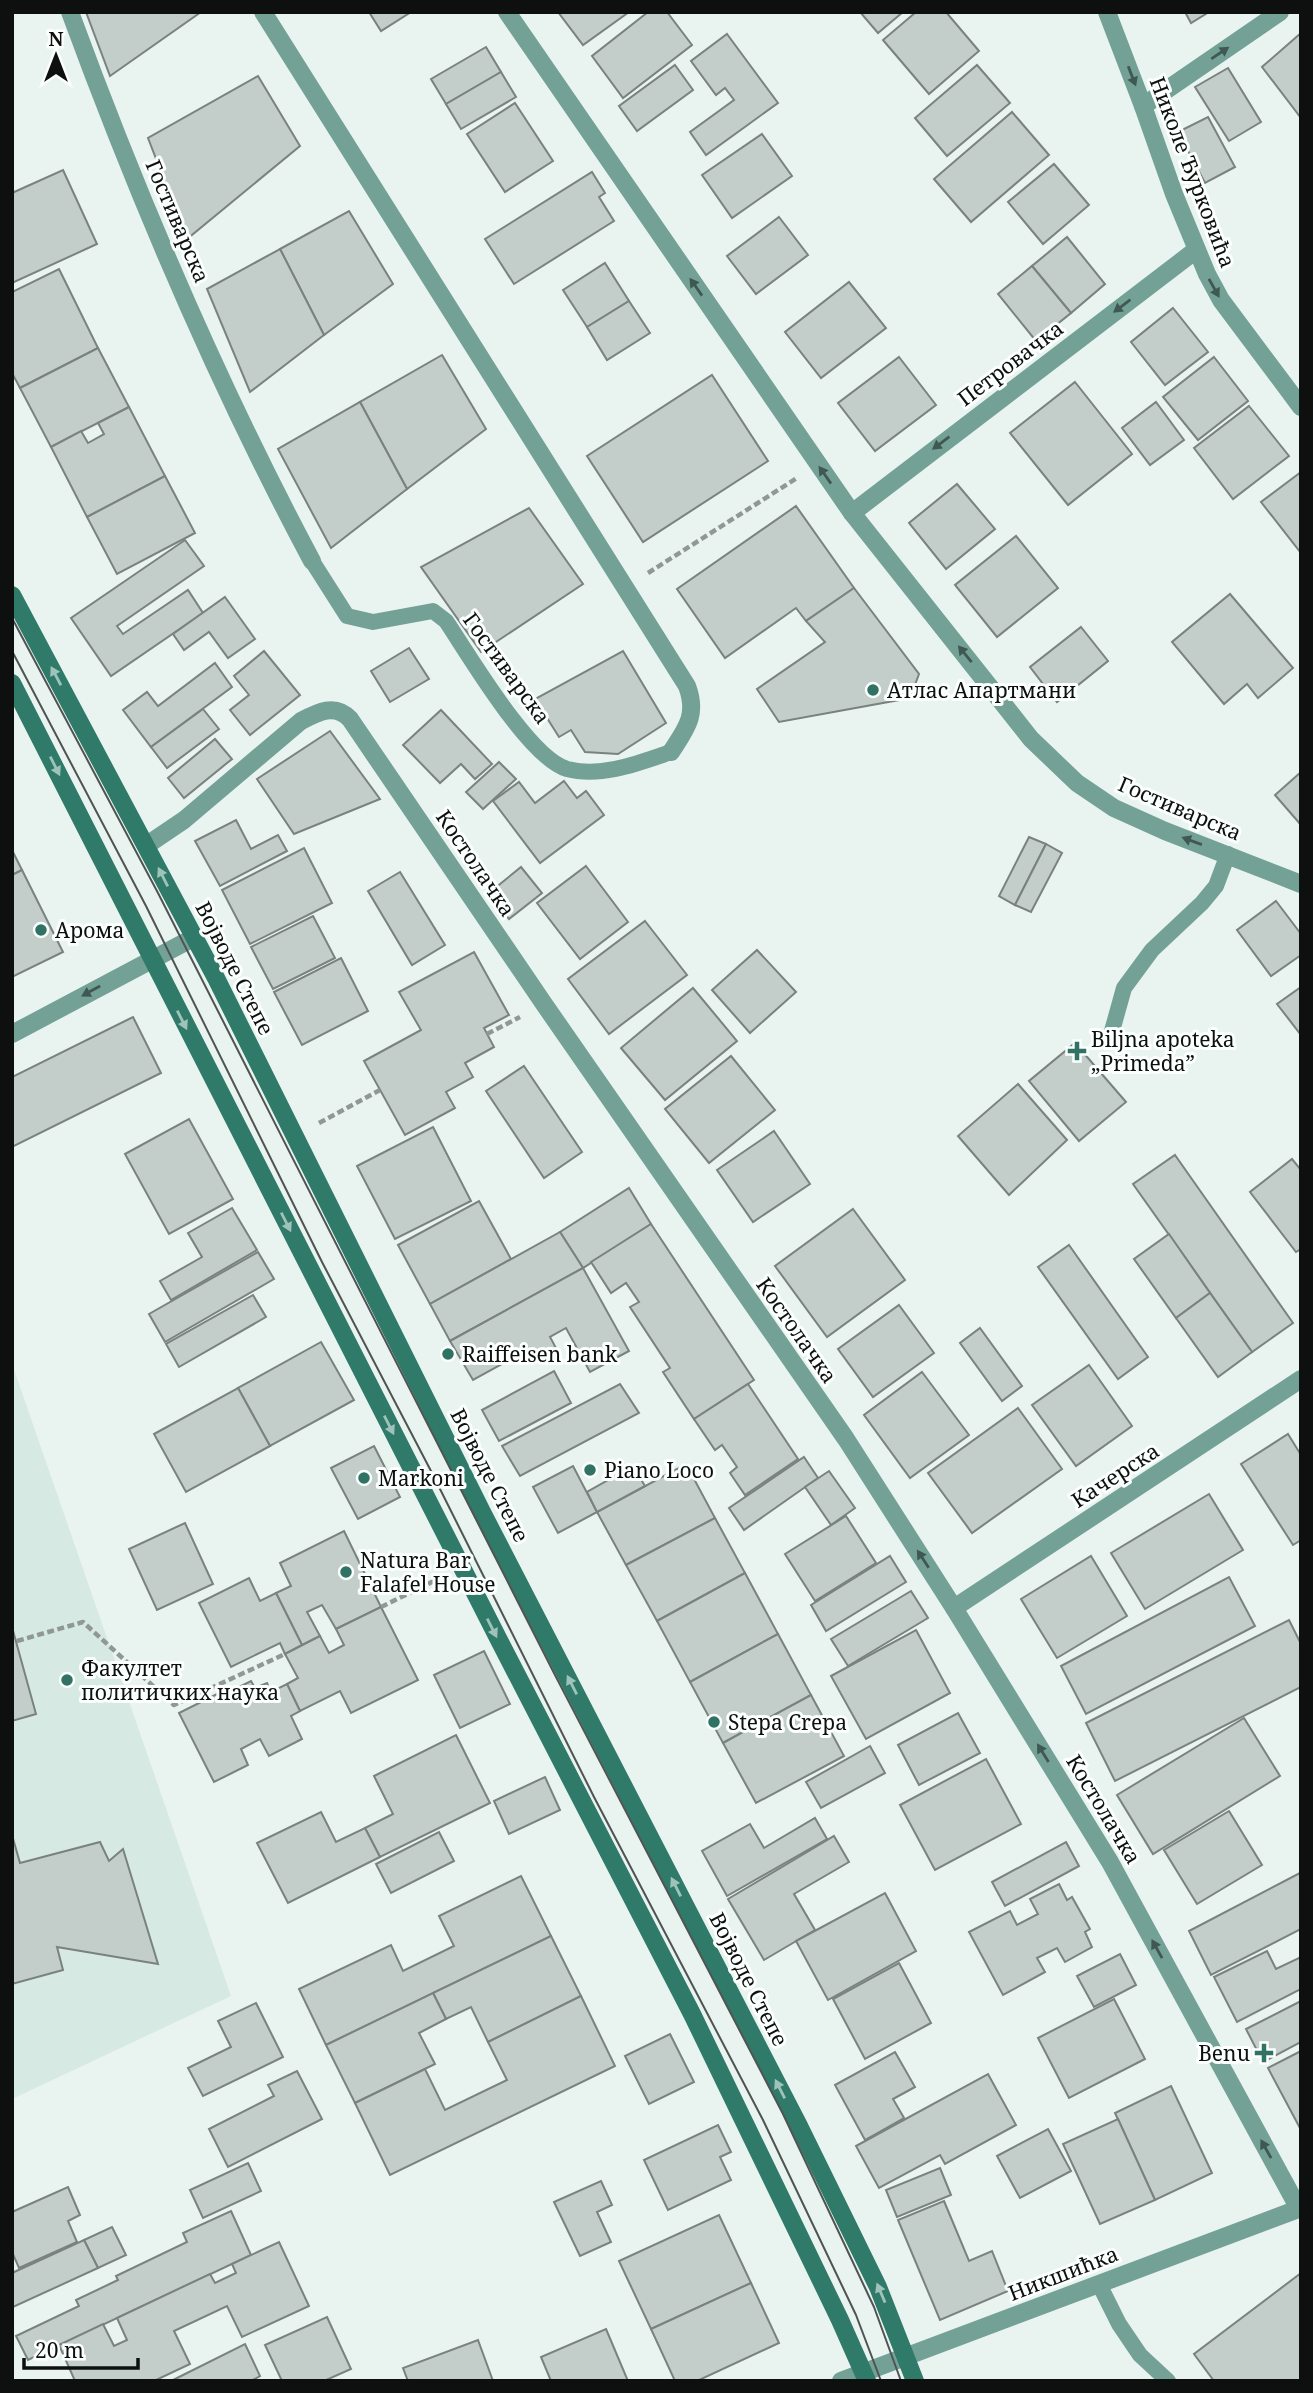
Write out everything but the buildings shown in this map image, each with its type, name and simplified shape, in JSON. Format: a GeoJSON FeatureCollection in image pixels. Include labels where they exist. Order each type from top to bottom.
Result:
{"type":"FeatureCollection","features":[{"type":"Feature","properties":{"kind":"main road","name":"Војводе Степе"},"geometry":{"type":"LineString","coordinates":[[12,595],[147,845],[488,1524],[798,2124],[878,2287],[915,2381]]}},
{"type":"Feature","properties":{"kind":"main road"},"geometry":{"type":"LineString","coordinates":[[12,683],[692,2014],[865,2377]]}},
{"type":"Feature","properties":{"kind":"street","name":"Гостиварска"},"geometry":{"type":"LineString","coordinates":[[71,12],[153,221],[222,380],[312,561]]}},
{"type":"Feature","properties":{"kind":"street","name":"Гостиварска"},"geometry":{"type":"LineString","coordinates":[[263,12],[687,686],[692,707],[690,721],[684,735],[671,752]]}},
{"type":"Feature","properties":{"kind":"street","name":"Гостиварска"},"geometry":{"type":"LineString","coordinates":[[507,12],[852,513],[1031,739],[1077,783],[1114,808],[1165,831],[1301,884]]}},
{"type":"Feature","properties":{"kind":"street","name":"Николе Ђурковића"},"geometry":{"type":"LineString","coordinates":[[1107,12],[1196,250],[1221,300],[1301,407]]}},
{"type":"Feature","properties":{"kind":"street"},"geometry":{"type":"LineString","coordinates":[[1143,106],[1280,12]]}},
{"type":"Feature","properties":{"kind":"street","name":"Петровачка"},"geometry":{"type":"LineString","coordinates":[[852,513],[1196,250]]}},
{"type":"Feature","properties":{"kind":"street","name":"Костолачка"},"geometry":{"type":"LineString","coordinates":[[147,845],[184,820],[301,721],[320,711],[335,709],[344,712],[846,1440],[954,1608],[1110,1862],[1300,2208]]}},
{"type":"Feature","properties":{"kind":"street"},"geometry":{"type":"LineString","coordinates":[[12,1034],[193,938]]}},
{"type":"Feature","properties":{"kind":"street","name":"Качерска"},"geometry":{"type":"LineString","coordinates":[[954,1608],[1298,1387]]}},
{"type":"Feature","properties":{"kind":"street","name":"Никшићка"},"geometry":{"type":"LineString","coordinates":[[841,2381],[865,2377],[906,2357],[1300,2208]]}},
{"type":"Feature","properties":{"kind":"lane","name":"Гостиварска"},"geometry":{"type":"LineString","coordinates":[[312,561],[347,616],[373,622],[433,611],[446,621],[517,726],[551,761],[565,768],[600,771],[635,764],[671,752]]}},
{"type":"Feature","properties":{"kind":"lane"},"geometry":{"type":"LineString","coordinates":[[1112,1031],[1124,988],[1152,950],[1202,903],[1216,886],[1228,854]]}},
{"type":"Feature","properties":{"kind":"lane"},"geometry":{"type":"LineString","coordinates":[[1099,2284],[1119,2324],[1140,2355],[1168,2381]]}},
{"type":"Feature","properties":{"kind":"path"},"geometry":{"type":"LineString","coordinates":[[651,571],[798,477]]}},
{"type":"Feature","properties":{"kind":"path"},"geometry":{"type":"LineString","coordinates":[[487,1034],[544,1004]]}},
{"type":"Feature","properties":{"kind":"path"},"geometry":{"type":"LineString","coordinates":[[318,1124],[380,1090]]}},
{"type":"Feature","properties":{"kind":"path"},"geometry":{"type":"LineString","coordinates":[[381,1607],[446,1575]]}},
{"type":"Feature","properties":{"kind":"path"},"geometry":{"type":"LineString","coordinates":[[17,1642],[83,1622],[174,1705],[285,1654]]}},
{"type":"Feature","properties":{"kind":"shaded area","name":"Факултет политичких наука"},"geometry":{"type":"Polygon","coordinates":[[[12,1364],[231,1996],[12,2099],[12,1364]]]}},
{"type":"Feature","properties":{"kind":"tram line"},"geometry":{"type":"LineString","coordinates":[[12,618],[158,893],[555,1675],[783,2114],[874,2307],[901,2381]]}},
{"type":"Feature","properties":{"kind":"tram line"},"geometry":{"type":"LineString","coordinates":[[12,651],[146,906],[322,1262],[431,1471],[594,1797],[763,2120],[856,2315],[881,2381]]}},
{"type":"Feature","properties":{"kind":"place","name":"Атлас Апартмани"},"geometry":{"type":"Point","coordinates":[873,690]}},
{"type":"Feature","properties":{"kind":"place","name":"Арома"},"geometry":{"type":"Point","coordinates":[41,930]}},
{"type":"Feature","properties":{"kind":"place","name":"Biljna apoteka „Primeda”"},"geometry":{"type":"Point","coordinates":[1077,1051]}},
{"type":"Feature","properties":{"kind":"place","name":"Raiffeisen bank"},"geometry":{"type":"Point","coordinates":[448,1354]}},
{"type":"Feature","properties":{"kind":"place","name":"Piano Loco"},"geometry":{"type":"Point","coordinates":[590,1470]}},
{"type":"Feature","properties":{"kind":"place","name":"Markoni"},"geometry":{"type":"Point","coordinates":[364,1478]}},
{"type":"Feature","properties":{"kind":"place","name":"Natura Bar Falafel House"},"geometry":{"type":"Point","coordinates":[346,1572]}},
{"type":"Feature","properties":{"kind":"place","name":"Факултет политичких наука"},"geometry":{"type":"Point","coordinates":[67,1680]}},
{"type":"Feature","properties":{"kind":"place","name":"Stepa Crepa"},"geometry":{"type":"Point","coordinates":[714,1722]}},
{"type":"Feature","properties":{"kind":"place","name":"Benu"},"geometry":{"type":"Point","coordinates":[1264,2053]}}]}
